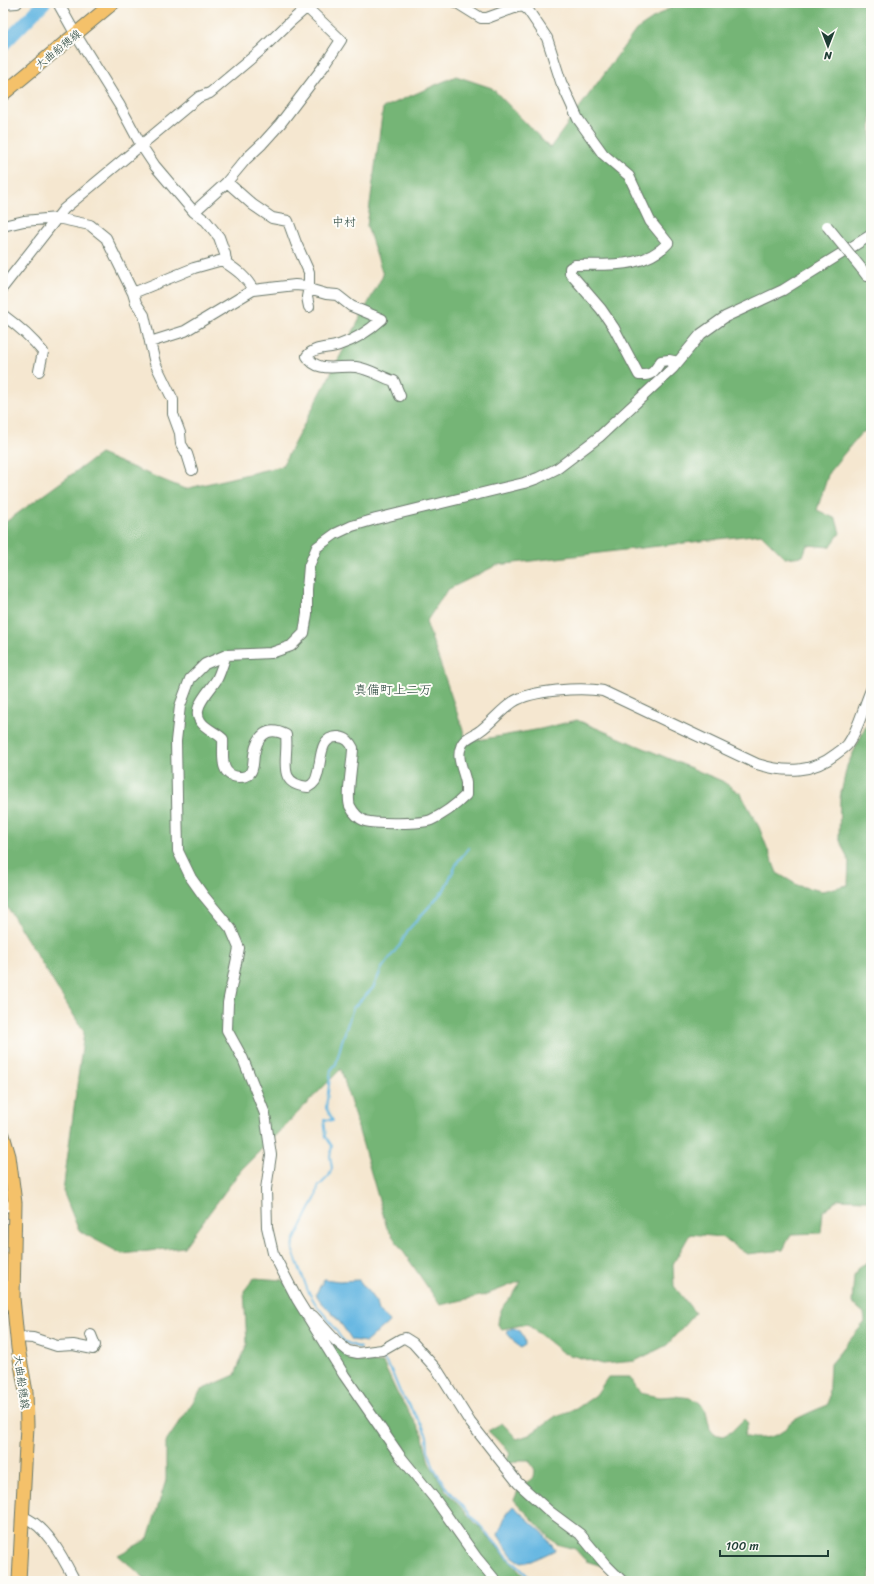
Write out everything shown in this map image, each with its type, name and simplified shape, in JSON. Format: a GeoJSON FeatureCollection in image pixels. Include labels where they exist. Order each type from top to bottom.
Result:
{"type":"FeatureCollection","features":[{"type":"Feature","properties":{"kind":"main road","name":"大曲船穂線"},"geometry":{"type":"LineString","coordinates":[[3,94],[113,3]]}},
{"type":"Feature","properties":{"kind":"main road","name":"大曲船穂線"},"geometry":{"type":"LineString","coordinates":[[3,1136],[9,1156],[15,1203],[13,1298],[16,1337],[26,1392],[27,1426],[19,1581]]}},
{"type":"Feature","properties":{"kind":"street"},"geometry":{"type":"LineString","coordinates":[[3,4],[17,3]]}},
{"type":"Feature","properties":{"kind":"street"},"geometry":{"type":"LineString","coordinates":[[457,3],[481,18],[487,18],[523,6],[528,10],[544,32],[561,82],[578,119],[603,154],[629,176],[650,221],[668,243],[661,250],[645,259],[627,264],[575,265],[570,268],[570,273],[601,309],[614,328],[640,375],[646,376],[653,373],[661,360],[678,362]]}},
{"type":"Feature","properties":{"kind":"street"},"geometry":{"type":"LineString","coordinates":[[62,5],[76,35],[120,106],[141,145],[168,183],[194,212],[206,221],[219,237],[226,263],[236,269],[248,280],[253,290]]}},
{"type":"Feature","properties":{"kind":"street"},"geometry":{"type":"LineString","coordinates":[[3,287],[64,209],[200,97],[210,93],[260,51],[306,5],[340,40],[324,66],[280,124],[246,159],[227,182],[194,212]]}},
{"type":"Feature","properties":{"kind":"street"},"geometry":{"type":"LineString","coordinates":[[227,182],[252,205],[272,218],[288,221],[308,272],[309,287],[307,297],[309,307]]}},
{"type":"Feature","properties":{"kind":"street"},"geometry":{"type":"LineString","coordinates":[[3,226],[24,221],[57,218],[90,225],[106,238],[133,293],[136,303],[144,314],[156,363],[174,400],[173,414],[180,433],[181,444],[187,454],[192,470]]}},
{"type":"Feature","properties":{"kind":"street"},"geometry":{"type":"LineString","coordinates":[[827,226],[867,276],[871,275]]}},
{"type":"Feature","properties":{"kind":"street"},"geometry":{"type":"LineString","coordinates":[[496,1581],[476,1557],[435,1499],[400,1456],[344,1375],[305,1314],[274,1253],[267,1227],[266,1189],[272,1155],[265,1114],[243,1059],[227,1030],[228,1003],[239,948],[231,928],[203,895],[191,878],[178,851],[176,741],[180,706],[190,679],[205,664],[226,655],[271,653],[291,646],[304,633],[307,614],[309,566],[317,547],[335,534],[352,526],[376,519],[524,483],[558,468],[599,437],[673,368],[701,334],[725,317],[783,290],[871,235]]}},
{"type":"Feature","properties":{"kind":"street"},"geometry":{"type":"LineString","coordinates":[[133,293],[194,268],[226,259]]}},
{"type":"Feature","properties":{"kind":"street"},"geometry":{"type":"LineString","coordinates":[[150,342],[185,331],[253,290],[294,285],[307,286],[312,290],[336,295],[351,306],[382,319],[372,329],[338,346],[311,351],[307,356],[311,362],[320,367],[356,367],[376,373],[394,381],[400,396]]}},
{"type":"Feature","properties":{"kind":"street"},"geometry":{"type":"LineString","coordinates":[[3,315],[32,339],[43,352],[39,371]]}},
{"type":"Feature","properties":{"kind":"street"},"geometry":{"type":"LineString","coordinates":[[226,655],[218,678],[199,707],[198,714],[201,722],[207,728],[218,733],[223,739],[223,767],[228,773],[240,777],[244,777],[250,773],[253,766],[256,747],[263,734],[270,731],[280,732],[286,736],[286,772],[288,779],[294,784],[308,788],[314,782],[324,743],[332,737],[342,737],[350,742],[353,748],[349,805],[355,814],[364,820],[373,823],[405,823],[430,820],[459,802],[466,795],[466,784],[459,755],[463,741],[480,732],[514,702],[526,697],[547,692],[578,689],[603,691],[757,764],[771,769],[797,770],[814,767],[827,762],[847,745],[856,728],[871,690]]}},
{"type":"Feature","properties":{"kind":"street"},"geometry":{"type":"LineString","coordinates":[[3,1208],[15,1203]]}},
{"type":"Feature","properties":{"kind":"street"},"geometry":{"type":"LineString","coordinates":[[305,1314],[313,1316],[336,1341],[348,1350],[358,1353],[382,1350],[400,1338],[405,1338],[413,1343],[438,1371],[470,1422],[518,1483],[549,1511],[580,1534],[605,1564],[622,1581]]}},
{"type":"Feature","properties":{"kind":"street"},"geometry":{"type":"LineString","coordinates":[[16,1337],[33,1338],[57,1346],[73,1345],[93,1349],[95,1345],[91,1335]]}},
{"type":"Feature","properties":{"kind":"street"},"geometry":{"type":"LineString","coordinates":[[23,1517],[31,1520],[51,1541],[76,1581]]}},
{"type":"Feature","properties":{"kind":"green space"},"geometry":{"type":"Polygon","coordinates":[[[677,3],[871,3],[871,429],[861,433],[829,472],[817,510],[836,519],[840,533],[830,547],[807,545],[803,556],[785,558],[761,534],[497,565],[447,590],[426,622],[467,742],[541,729],[577,720],[722,781],[741,794],[759,827],[777,873],[799,886],[822,891],[848,885],[849,862],[839,838],[840,798],[847,766],[871,715],[871,1203],[865,1200],[839,1199],[823,1211],[821,1233],[791,1234],[783,1250],[747,1254],[721,1237],[690,1234],[673,1264],[674,1286],[695,1313],[667,1345],[635,1361],[603,1364],[563,1353],[527,1324],[502,1329],[498,1325],[501,1311],[521,1281],[485,1295],[440,1305],[387,1228],[341,1069],[241,1170],[184,1247],[122,1254],[79,1231],[63,1191],[84,1032],[3,900],[3,524],[100,454],[185,489],[282,466],[383,275],[367,226],[383,108],[456,76],[492,88],[550,148],[636,30],[677,3]]]}},
{"type":"Feature","properties":{"kind":"green space"},"geometry":{"type":"Polygon","coordinates":[[[871,1261],[871,1581],[627,1581],[625,1573],[586,1561],[575,1549],[556,1544],[514,1500],[520,1486],[534,1478],[535,1470],[529,1460],[520,1460],[509,1464],[505,1461],[510,1454],[505,1447],[488,1431],[502,1423],[517,1439],[529,1435],[556,1416],[576,1409],[596,1395],[608,1377],[630,1377],[640,1393],[660,1397],[674,1396],[692,1398],[700,1403],[706,1411],[710,1429],[714,1434],[723,1436],[731,1432],[744,1419],[748,1423],[744,1436],[759,1438],[774,1436],[783,1431],[791,1422],[828,1405],[830,1364],[865,1322],[864,1313],[852,1303],[854,1276],[858,1267],[871,1261]]]}},
{"type":"Feature","properties":{"kind":"green space"},"geometry":{"type":"Polygon","coordinates":[[[254,1278],[283,1280],[315,1327],[356,1361],[383,1363],[397,1393],[422,1433],[429,1463],[446,1491],[528,1581],[148,1581],[118,1555],[148,1539],[166,1480],[166,1442],[201,1390],[235,1375],[247,1344],[244,1291],[254,1278]]]}},
{"type":"Feature","properties":{"kind":"water"},"geometry":{"type":"Polygon","coordinates":[[[324,1279],[339,1281],[359,1280],[376,1302],[378,1311],[387,1318],[389,1322],[366,1342],[352,1340],[335,1316],[322,1303],[316,1294],[324,1279]]]}},
{"type":"Feature","properties":{"kind":"water"},"geometry":{"type":"Polygon","coordinates":[[[513,1328],[519,1330],[524,1337],[525,1345],[520,1348],[507,1333],[508,1330],[513,1328]]]}},
{"type":"Feature","properties":{"kind":"water"},"geometry":{"type":"Polygon","coordinates":[[[513,1506],[543,1533],[555,1550],[532,1561],[522,1563],[512,1556],[498,1535],[506,1514],[513,1506]]]}},
{"type":"Feature","properties":{"kind":"waterway"},"geometry":{"type":"LineString","coordinates":[[3,45],[44,3]]}},
{"type":"Feature","properties":{"kind":"waterway"},"geometry":{"type":"LineString","coordinates":[[360,1348],[345,1342],[317,1306],[308,1291],[293,1251],[294,1241],[316,1197],[318,1187],[329,1176],[332,1168],[330,1156],[332,1146],[326,1137],[324,1119],[333,1121],[326,1108],[331,1070],[336,1064],[353,1008],[373,988],[382,968],[401,943],[408,930],[444,890],[458,861],[469,848]]}},
{"type":"Feature","properties":{"kind":"waterway"},"geometry":{"type":"LineString","coordinates":[[371,1355],[384,1360],[391,1370],[400,1392],[422,1425],[427,1436],[428,1450],[434,1468],[445,1486],[507,1556],[533,1581]]}},
{"type":"Feature","properties":{"kind":"district","name":"中村"},"geometry":{"type":"Point","coordinates":[344,222]}},
{"type":"Feature","properties":{"kind":"district","name":"真備町上二万"},"geometry":{"type":"Point","coordinates":[393,689]}}]}
